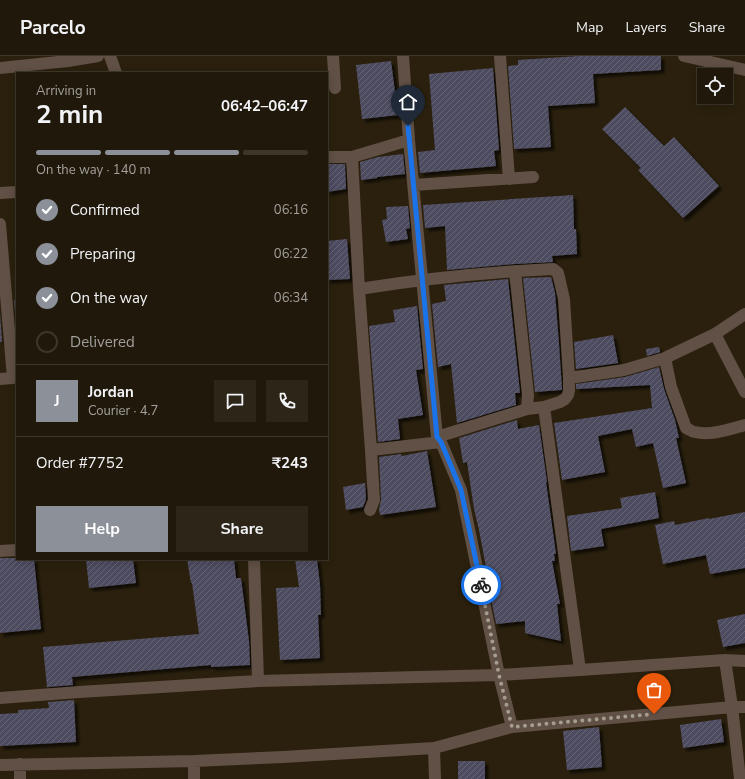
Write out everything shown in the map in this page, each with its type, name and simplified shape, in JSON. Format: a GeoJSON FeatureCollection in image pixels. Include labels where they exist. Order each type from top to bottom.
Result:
{"type":"FeatureCollection","features":[{"type":"Feature","properties":{"kind":"street"},"geometry":{"type":"LineString","coordinates":[[0,68],[68,58],[98,56]]}},
{"type":"Feature","properties":{"kind":"street"},"geometry":{"type":"LineString","coordinates":[[110,56],[116,72]]}},
{"type":"Feature","properties":{"kind":"street"},"geometry":{"type":"LineString","coordinates":[[333,56],[335,88]]}},
{"type":"Feature","properties":{"kind":"street"},"geometry":{"type":"LineString","coordinates":[[403,56],[409,140],[439,440],[461,490],[499,675],[512,727]]}},
{"type":"Feature","properties":{"kind":"street"},"geometry":{"type":"LineString","coordinates":[[500,56],[509,178]]}},
{"type":"Feature","properties":{"kind":"street"},"geometry":{"type":"LineString","coordinates":[[684,56],[745,70]]}},
{"type":"Feature","properties":{"kind":"street"},"geometry":{"type":"LineString","coordinates":[[328,157],[352,157],[409,140]]}},
{"type":"Feature","properties":{"kind":"street"},"geometry":{"type":"LineString","coordinates":[[352,157],[358,288],[374,500],[370,510]]}},
{"type":"Feature","properties":{"kind":"street"},"geometry":{"type":"LineString","coordinates":[[414,185],[533,177]]}},
{"type":"Feature","properties":{"kind":"street"},"geometry":{"type":"LineString","coordinates":[[0,193],[16,192]]}},
{"type":"Feature","properties":{"kind":"street"},"geometry":{"type":"LineString","coordinates":[[0,224],[15,378],[0,379]]}},
{"type":"Feature","properties":{"kind":"street"},"geometry":{"type":"LineString","coordinates":[[358,288],[423,279],[553,269],[558,273],[564,299],[569,378],[569,390],[565,399],[544,407],[527,408],[439,440],[371,450]]}},
{"type":"Feature","properties":{"kind":"street"},"geometry":{"type":"LineString","coordinates":[[515,271],[528,395],[527,408]]}},
{"type":"Feature","properties":{"kind":"street"},"geometry":{"type":"LineString","coordinates":[[569,378],[624,370],[665,358],[715,334],[745,314]]}},
{"type":"Feature","properties":{"kind":"street"},"geometry":{"type":"LineString","coordinates":[[715,334],[745,392]]}},
{"type":"Feature","properties":{"kind":"street"},"geometry":{"type":"LineString","coordinates":[[665,358],[672,387],[686,428],[694,432],[705,434],[745,425]]}},
{"type":"Feature","properties":{"kind":"street"},"geometry":{"type":"LineString","coordinates":[[544,407],[580,670]]}},
{"type":"Feature","properties":{"kind":"street"},"geometry":{"type":"LineString","coordinates":[[0,551],[16,550]]}},
{"type":"Feature","properties":{"kind":"street"},"geometry":{"type":"LineString","coordinates":[[254,560],[258,681]]}},
{"type":"Feature","properties":{"kind":"street"},"geometry":{"type":"LineString","coordinates":[[725,660],[740,779]]}},
{"type":"Feature","properties":{"kind":"street"},"geometry":{"type":"LineString","coordinates":[[0,696],[258,681],[499,675],[725,660],[745,661]]}},
{"type":"Feature","properties":{"kind":"street"},"geometry":{"type":"LineString","coordinates":[[0,766],[20,764],[283,758],[434,748],[512,727],[745,707]]}},
{"type":"Feature","properties":{"kind":"street"},"geometry":{"type":"LineString","coordinates":[[434,748],[435,779]]}},
{"type":"Feature","properties":{"kind":"street"},"geometry":{"type":"LineString","coordinates":[[194,761],[194,779]]}},
{"type":"Feature","properties":{"kind":"street"},"geometry":{"type":"LineString","coordinates":[[20,764],[20,779]]}},
{"type":"Feature","properties":{"kind":"building"},"geometry":{"type":"Polygon","coordinates":[[[579,56],[661,56],[661,70],[593,74],[595,103],[548,106],[551,147],[514,149],[508,66],[518,65],[518,60],[579,56]]]}},
{"type":"Feature","properties":{"kind":"building"},"geometry":{"type":"Polygon","coordinates":[[[391,61],[398,115],[362,119],[356,65],[391,61]]]}},
{"type":"Feature","properties":{"kind":"building"},"geometry":{"type":"Polygon","coordinates":[[[493,68],[499,150],[494,151],[496,166],[420,173],[418,152],[435,150],[429,74],[493,68]]]}},
{"type":"Feature","properties":{"kind":"building"},"geometry":{"type":"Polygon","coordinates":[[[625,107],[664,146],[674,137],[719,186],[683,218],[638,170],[641,168],[602,129],[625,107]]]}},
{"type":"Feature","properties":{"kind":"building"},"geometry":{"type":"Polygon","coordinates":[[[403,154],[405,174],[361,180],[360,162],[378,157],[403,154]]]}},
{"type":"Feature","properties":{"kind":"building"},"geometry":{"type":"Polygon","coordinates":[[[328,164],[345,164],[346,189],[328,192],[328,164]]]}},
{"type":"Feature","properties":{"kind":"building"},"geometry":{"type":"Polygon","coordinates":[[[573,195],[574,229],[576,229],[577,254],[552,256],[553,262],[447,270],[445,226],[425,228],[423,205],[573,195]]]}},
{"type":"Feature","properties":{"kind":"building"},"geometry":{"type":"Polygon","coordinates":[[[408,206],[410,228],[406,229],[408,239],[386,242],[382,220],[387,219],[386,207],[408,206]]]}},
{"type":"Feature","properties":{"kind":"building"},"geometry":{"type":"Polygon","coordinates":[[[347,239],[350,279],[328,280],[328,241],[347,239]]]}},
{"type":"Feature","properties":{"kind":"building"},"geometry":{"type":"Polygon","coordinates":[[[551,277],[555,293],[562,389],[535,392],[523,278],[551,277]]]}},
{"type":"Feature","properties":{"kind":"building"},"geometry":{"type":"Polygon","coordinates":[[[508,279],[520,393],[515,393],[516,405],[457,423],[451,364],[438,367],[432,304],[446,301],[444,285],[508,279]]]}},
{"type":"Feature","properties":{"kind":"building"},"geometry":{"type":"Polygon","coordinates":[[[14,300],[16,300],[16,324],[14,300]]]}},
{"type":"Feature","properties":{"kind":"building"},"geometry":{"type":"Polygon","coordinates":[[[417,306],[423,369],[416,370],[423,415],[398,419],[400,439],[378,442],[369,326],[395,322],[393,310],[417,306]]]}},
{"type":"Feature","properties":{"kind":"building"},"geometry":{"type":"Polygon","coordinates":[[[0,313],[2,342],[0,342],[0,313]]]}},
{"type":"Feature","properties":{"kind":"building"},"geometry":{"type":"Polygon","coordinates":[[[613,335],[618,363],[576,369],[574,342],[613,335]]]}},
{"type":"Feature","properties":{"kind":"building"},"geometry":{"type":"Polygon","coordinates":[[[659,347],[660,352],[647,356],[646,349],[659,347]]]}},
{"type":"Feature","properties":{"kind":"building"},"geometry":{"type":"Polygon","coordinates":[[[659,367],[664,389],[675,420],[679,438],[676,438],[686,483],[663,488],[653,443],[636,447],[632,429],[598,436],[605,472],[562,480],[554,423],[652,408],[650,385],[576,389],[576,384],[625,377],[659,367]]]}},
{"type":"Feature","properties":{"kind":"building"},"geometry":{"type":"Polygon","coordinates":[[[517,420],[518,429],[539,425],[556,554],[554,554],[555,561],[552,561],[560,604],[557,604],[561,641],[525,633],[525,621],[496,624],[474,509],[467,462],[463,463],[459,438],[517,420]]]}},
{"type":"Feature","properties":{"kind":"building"},"geometry":{"type":"Polygon","coordinates":[[[427,451],[436,507],[380,515],[379,509],[381,500],[379,457],[401,454],[402,456],[427,451]]]}},
{"type":"Feature","properties":{"kind":"building"},"geometry":{"type":"Polygon","coordinates":[[[365,483],[366,499],[363,507],[346,510],[343,487],[365,483]]]}},
{"type":"Feature","properties":{"kind":"building"},"geometry":{"type":"Polygon","coordinates":[[[655,492],[659,518],[601,529],[604,546],[571,551],[567,516],[622,508],[620,498],[655,492]]]}},
{"type":"Feature","properties":{"kind":"building"},"geometry":{"type":"Polygon","coordinates":[[[745,512],[745,568],[710,574],[706,555],[663,564],[655,525],[674,521],[675,525],[745,512]]]}},
{"type":"Feature","properties":{"kind":"building"},"geometry":{"type":"Polygon","coordinates":[[[0,558],[34,560],[41,629],[0,633],[0,558]]]}},
{"type":"Feature","properties":{"kind":"building"},"geometry":{"type":"Polygon","coordinates":[[[86,560],[133,560],[136,583],[89,588],[86,560]]]}},
{"type":"Feature","properties":{"kind":"building"},"geometry":{"type":"Polygon","coordinates":[[[187,560],[234,560],[236,578],[241,578],[249,641],[250,665],[211,667],[211,665],[72,677],[73,685],[47,687],[43,647],[199,634],[187,560]]]}},
{"type":"Feature","properties":{"kind":"building"},"geometry":{"type":"Polygon","coordinates":[[[295,560],[317,560],[321,615],[318,615],[320,658],[280,660],[276,588],[299,587],[295,560]]]}},
{"type":"Feature","properties":{"kind":"building"},"geometry":{"type":"Polygon","coordinates":[[[745,614],[745,643],[723,647],[717,620],[745,614]]]}},
{"type":"Feature","properties":{"kind":"building"},"geometry":{"type":"Polygon","coordinates":[[[74,700],[76,742],[0,746],[0,714],[18,713],[18,710],[49,708],[48,702],[74,700]]]}},
{"type":"Feature","properties":{"kind":"building"},"geometry":{"type":"Polygon","coordinates":[[[721,719],[724,742],[683,748],[680,725],[721,719]]]}},
{"type":"Feature","properties":{"kind":"building"},"geometry":{"type":"Polygon","coordinates":[[[599,727],[602,767],[567,770],[563,731],[599,727]]]}},
{"type":"Feature","properties":{"kind":"building"},"geometry":{"type":"Polygon","coordinates":[[[458,761],[485,761],[485,779],[458,779],[458,761]]]}},
{"type":"Feature","properties":{"kind":"way so far"},"geometry":{"type":"LineString","coordinates":[[481,585],[499,675],[512,727],[654,714]]}},
{"type":"Feature","properties":{"kind":"route"},"geometry":{"type":"LineString","coordinates":[[408,126],[437,437],[441,442],[461,490],[481,585]]}}]}
